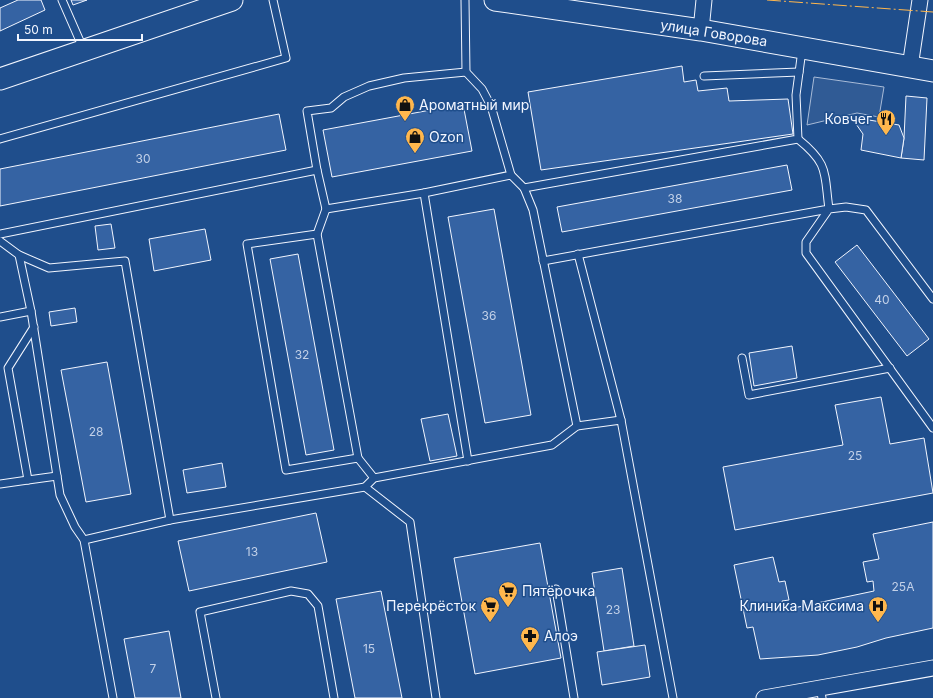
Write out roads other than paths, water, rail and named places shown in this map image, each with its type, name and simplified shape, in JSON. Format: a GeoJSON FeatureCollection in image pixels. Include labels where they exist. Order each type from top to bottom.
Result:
{"type":"FeatureCollection","features":[{"type":"Feature","properties":{"kind":"main road"},"geometry":{"type":"LineString","coordinates":[[0,79],[232,0]]}},
{"type":"Feature","properties":{"kind":"main road","name":"улица Говорова"},"geometry":{"type":"LineString","coordinates":[[495,0],[701,30],[933,71]]}},
{"type":"Feature","properties":{"kind":"street"},"geometry":{"type":"LineString","coordinates":[[701,30],[704,0]]}},
{"type":"Feature","properties":{"kind":"street"},"geometry":{"type":"LineString","coordinates":[[910,67],[920,0]]}},
{"type":"Feature","properties":{"kind":"street"},"geometry":{"type":"LineString","coordinates":[[764,698],[821,693],[933,668]]}},
{"type":"Feature","properties":{"kind":"lane"},"geometry":{"type":"LineString","coordinates":[[62,0],[84,50]]}},
{"type":"Feature","properties":{"kind":"lane"},"geometry":{"type":"LineString","coordinates":[[0,139],[286,58],[273,0]]}},
{"type":"Feature","properties":{"kind":"lane"},"geometry":{"type":"LineString","coordinates":[[465,0],[466,72],[482,89],[491,106],[511,175],[524,188],[533,210],[577,426]]}},
{"type":"Feature","properties":{"kind":"lane"},"geometry":{"type":"LineString","coordinates":[[803,48],[796,95],[798,139],[815,153],[824,167],[828,208],[806,242],[806,253],[933,428]]}},
{"type":"Feature","properties":{"kind":"lane"},"geometry":{"type":"LineString","coordinates":[[374,478],[358,458],[318,234],[326,209],[317,170],[307,111],[331,108],[344,97],[369,86],[404,78],[466,72]]}},
{"type":"Feature","properties":{"kind":"lane"},"geometry":{"type":"LineString","coordinates":[[704,76],[800,72]]}},
{"type":"Feature","properties":{"kind":"lane"},"geometry":{"type":"LineString","coordinates":[[524,188],[798,139]]}},
{"type":"Feature","properties":{"kind":"lane"},"geometry":{"type":"LineString","coordinates":[[0,234],[317,170]]}},
{"type":"Feature","properties":{"kind":"lane"},"geometry":{"type":"LineString","coordinates":[[326,209],[424,193],[511,175]]}},
{"type":"Feature","properties":{"kind":"lane"},"geometry":{"type":"LineString","coordinates":[[424,193],[468,461]]}},
{"type":"Feature","properties":{"kind":"lane"},"geometry":{"type":"LineString","coordinates":[[543,261],[828,208],[846,207],[866,210],[933,300]]}},
{"type":"Feature","properties":{"kind":"lane"},"geometry":{"type":"LineString","coordinates":[[318,234],[247,244],[286,470],[358,458]]}},
{"type":"Feature","properties":{"kind":"lane"},"geometry":{"type":"LineString","coordinates":[[0,241],[19,255],[48,268],[125,261],[170,520]]}},
{"type":"Feature","properties":{"kind":"lane"},"geometry":{"type":"LineString","coordinates":[[578,254],[621,420],[673,698]]}},
{"type":"Feature","properties":{"kind":"lane"},"geometry":{"type":"LineString","coordinates":[[19,255],[34,327],[60,495],[75,527],[84,540],[113,698]]}},
{"type":"Feature","properties":{"kind":"lane"},"geometry":{"type":"LineString","coordinates":[[0,317],[31,311]]}},
{"type":"Feature","properties":{"kind":"lane"},"geometry":{"type":"LineString","coordinates":[[28,480],[8,368],[34,327]]}},
{"type":"Feature","properties":{"kind":"lane"},"geometry":{"type":"LineString","coordinates":[[742,358],[749,395],[890,368]]}},
{"type":"Feature","properties":{"kind":"lane"},"geometry":{"type":"LineString","coordinates":[[84,540],[170,520],[365,487],[374,478],[552,445],[577,426],[621,420]]}},
{"type":"Feature","properties":{"kind":"lane"},"geometry":{"type":"LineString","coordinates":[[0,484],[57,476]]}},
{"type":"Feature","properties":{"kind":"lane"},"geometry":{"type":"LineString","coordinates":[[365,487],[410,522],[436,698]]}},
{"type":"Feature","properties":{"kind":"lane"},"geometry":{"type":"LineString","coordinates":[[556,589],[574,698]]}},
{"type":"Feature","properties":{"kind":"lane"},"geometry":{"type":"LineString","coordinates":[[216,698],[200,612],[291,591],[308,594],[318,606],[334,698]]}},
{"type":"Feature","properties":{"kind":"place","name":"Ароматный мир"},"geometry":{"type":"Point","coordinates":[405,122]}},
{"type":"Feature","properties":{"kind":"place","name":"Ковчег"},"geometry":{"type":"Point","coordinates":[886,136]}},
{"type":"Feature","properties":{"kind":"place","name":"Ozon"},"geometry":{"type":"Point","coordinates":[415,154]}},
{"type":"Feature","properties":{"kind":"place","name":"Пятёрочка"},"geometry":{"type":"Point","coordinates":[508,608]}},
{"type":"Feature","properties":{"kind":"place","name":"Перекрёсток"},"geometry":{"type":"Point","coordinates":[490,623]}},
{"type":"Feature","properties":{"kind":"place","name":"Клиника Максима"},"geometry":{"type":"Point","coordinates":[878,623]}},
{"type":"Feature","properties":{"kind":"place","name":"Алоэ"},"geometry":{"type":"Point","coordinates":[530,653]}}]}
